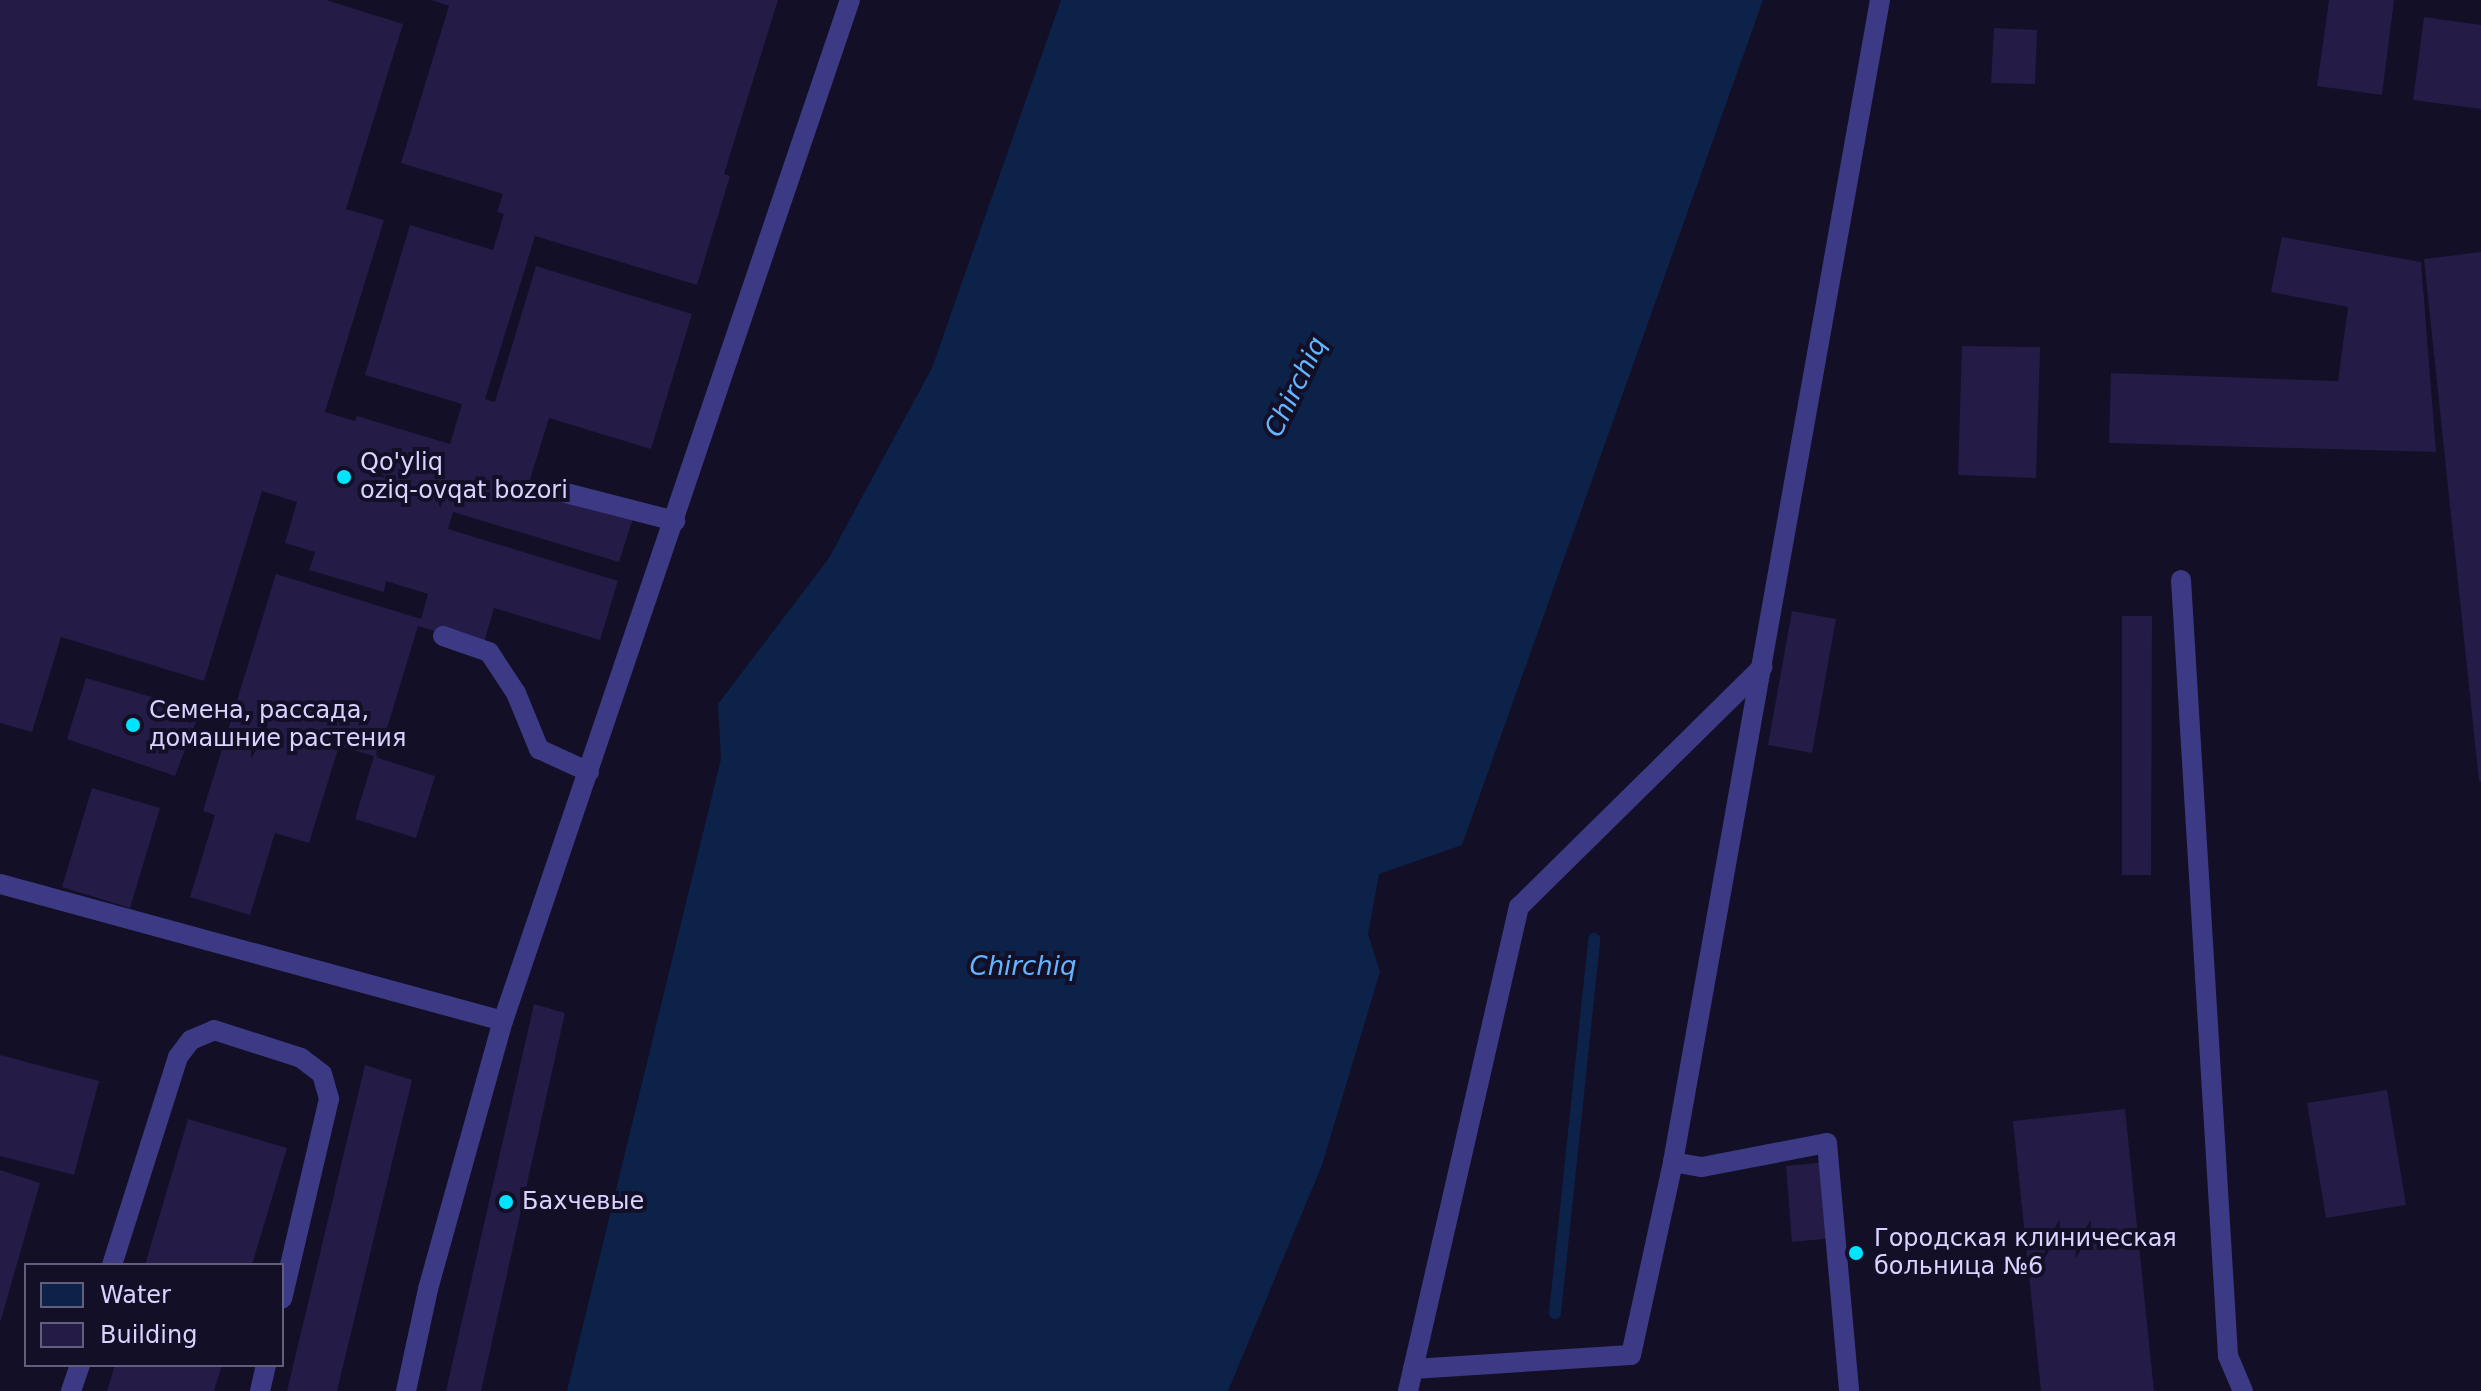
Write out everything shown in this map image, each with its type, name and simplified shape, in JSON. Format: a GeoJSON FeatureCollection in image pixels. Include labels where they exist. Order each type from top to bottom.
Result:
{"type":"FeatureCollection","features":[{"type":"Feature","properties":{"kind":"lane"},"geometry":{"type":"LineString","coordinates":[[406,1391],[428,1289],[503,1021],[850,0]]}},
{"type":"Feature","properties":{"kind":"lane"},"geometry":{"type":"LineString","coordinates":[[1413,1369],[1631,1355],[1673,1162],[1880,0]]}},
{"type":"Feature","properties":{"kind":"lane"},"geometry":{"type":"LineString","coordinates":[[562,492],[675,521]]}},
{"type":"Feature","properties":{"kind":"lane"},"geometry":{"type":"LineString","coordinates":[[2181,580],[2228,1356],[2243,1391]]}},
{"type":"Feature","properties":{"kind":"lane"},"geometry":{"type":"LineString","coordinates":[[443,636],[489,652],[516,693],[539,749],[589,772]]}},
{"type":"Feature","properties":{"kind":"lane"},"geometry":{"type":"LineString","coordinates":[[1408,1391],[1519,907],[1762,667]]}},
{"type":"Feature","properties":{"kind":"lane"},"geometry":{"type":"LineString","coordinates":[[0,884],[503,1021]]}},
{"type":"Feature","properties":{"kind":"lane"},"geometry":{"type":"LineString","coordinates":[[113,1263],[178,1057],[191,1040],[214,1030],[301,1058],[322,1074],[329,1099],[284,1290]]}},
{"type":"Feature","properties":{"kind":"lane"},"geometry":{"type":"LineString","coordinates":[[1673,1162],[1702,1167],[1827,1143],[1849,1391]]}},
{"type":"Feature","properties":{"kind":"lane"},"geometry":{"type":"LineString","coordinates":[[71,1391],[79,1367]]}},
{"type":"Feature","properties":{"kind":"lane"},"geometry":{"type":"LineString","coordinates":[[260,1391],[266,1367]]}},
{"type":"Feature","properties":{"kind":"water","name":"Chirchiq"},"geometry":{"type":"Polygon","coordinates":[[[1061,0],[1763,0],[1462,845],[1379,874],[1368,934],[1380,972],[1322,1165],[1228,1391],[567,1391],[721,759],[718,704],[829,558],[932,368],[1061,0]]]}},
{"type":"Feature","properties":{"kind":"building"},"geometry":{"type":"Polygon","coordinates":[[[0,0],[326,0],[403,24],[346,209],[384,220],[325,412],[355,421],[357,416],[450,444],[462,404],[365,375],[410,225],[493,250],[504,214],[497,212],[503,194],[401,163],[449,6],[431,0],[778,0],[724,174],[730,176],[697,285],[535,236],[485,399],[495,402],[536,266],[692,314],[651,449],[549,418],[528,486],[633,518],[619,562],[453,512],[448,529],[618,581],[600,640],[494,608],[483,646],[418,626],[378,758],[435,776],[416,838],[355,819],[374,756],[339,746],[309,843],[275,833],[250,915],[190,897],[215,815],[203,811],[276,574],[421,619],[428,594],[386,581],[384,592],[309,570],[315,552],[285,543],[297,502],[262,491],[204,681],[61,637],[32,732],[0,723],[0,0]]]}},
{"type":"Feature","properties":{"kind":"building"},"geometry":{"type":"Polygon","coordinates":[[[2329,0],[2394,0],[2382,95],[2317,86],[2329,0]]]}},
{"type":"Feature","properties":{"kind":"building"},"geometry":{"type":"Polygon","coordinates":[[[2424,17],[2481,25],[2481,109],[2413,100],[2424,17]]]}},
{"type":"Feature","properties":{"kind":"building"},"geometry":{"type":"Polygon","coordinates":[[[1994,28],[2037,30],[2035,84],[1991,83],[1994,28]]]}},
{"type":"Feature","properties":{"kind":"building"},"geometry":{"type":"Polygon","coordinates":[[[2282,237],[2421,262],[2436,452],[2109,443],[2111,373],[2338,381],[2348,307],[2271,292],[2282,237]]]}},
{"type":"Feature","properties":{"kind":"building"},"geometry":{"type":"Polygon","coordinates":[[[2481,252],[2481,781],[2479,781],[2424,259],[2481,252]]]}},
{"type":"Feature","properties":{"kind":"building"},"geometry":{"type":"Polygon","coordinates":[[[1962,346],[2040,347],[2036,478],[1958,475],[1962,346]]]}},
{"type":"Feature","properties":{"kind":"building"},"geometry":{"type":"Polygon","coordinates":[[[1792,611],[1836,619],[1812,753],[1768,745],[1792,611]]]}},
{"type":"Feature","properties":{"kind":"building"},"geometry":{"type":"Polygon","coordinates":[[[2122,616],[2152,616],[2151,875],[2122,875],[2122,616]]]}},
{"type":"Feature","properties":{"kind":"building","name":"Семена, рассада, домашние растения"},"geometry":{"type":"Polygon","coordinates":[[[86,678],[200,711],[175,776],[67,739],[86,678]]]}},
{"type":"Feature","properties":{"kind":"building"},"geometry":{"type":"Polygon","coordinates":[[[92,788],[160,808],[130,908],[62,887],[92,788]]]}},
{"type":"Feature","properties":{"kind":"building","name":"Бахчевые"},"geometry":{"type":"Polygon","coordinates":[[[534,1004],[565,1013],[481,1391],[446,1391],[534,1004]]]}},
{"type":"Feature","properties":{"kind":"building"},"geometry":{"type":"Polygon","coordinates":[[[0,1055],[99,1081],[74,1175],[0,1156],[0,1055]]]}},
{"type":"Feature","properties":{"kind":"building"},"geometry":{"type":"Polygon","coordinates":[[[365,1065],[412,1080],[337,1391],[287,1391],[365,1065]]]}},
{"type":"Feature","properties":{"kind":"building"},"geometry":{"type":"Polygon","coordinates":[[[2387,1090],[2406,1205],[2326,1218],[2307,1103],[2387,1090]]]}},
{"type":"Feature","properties":{"kind":"building"},"geometry":{"type":"Polygon","coordinates":[[[2125,1109],[2154,1391],[2041,1391],[2013,1121],[2125,1109]]]}},
{"type":"Feature","properties":{"kind":"building"},"geometry":{"type":"Polygon","coordinates":[[[188,1119],[287,1148],[253,1263],[146,1263],[188,1119]]]}},
{"type":"Feature","properties":{"kind":"building"},"geometry":{"type":"Polygon","coordinates":[[[1827,1162],[1833,1238],[1792,1242],[1786,1166],[1827,1162]]]}},
{"type":"Feature","properties":{"kind":"building"},"geometry":{"type":"Polygon","coordinates":[[[0,1170],[40,1183],[1,1320],[0,1320],[0,1170]]]}},
{"type":"Feature","properties":{"kind":"building"},"geometry":{"type":"Polygon","coordinates":[[[114,1367],[221,1367],[214,1391],[107,1391],[114,1367]]]}},
{"type":"Feature","properties":{"kind":"waterway"},"geometry":{"type":"LineString","coordinates":[[1555,1313],[1594,939]]}},
{"type":"Feature","properties":{"kind":"place","name":"Qo'yliq oziq-ovqat bozori"},"geometry":{"type":"Point","coordinates":[344,477]}},
{"type":"Feature","properties":{"kind":"place","name":"Семена, рассада, домашние растения"},"geometry":{"type":"Point","coordinates":[133,725]}},
{"type":"Feature","properties":{"kind":"place","name":"Бахчевые"},"geometry":{"type":"Point","coordinates":[506,1202]}},
{"type":"Feature","properties":{"kind":"place","name":"Городская клиническая больница №6"},"geometry":{"type":"Point","coordinates":[1856,1253]}}]}
